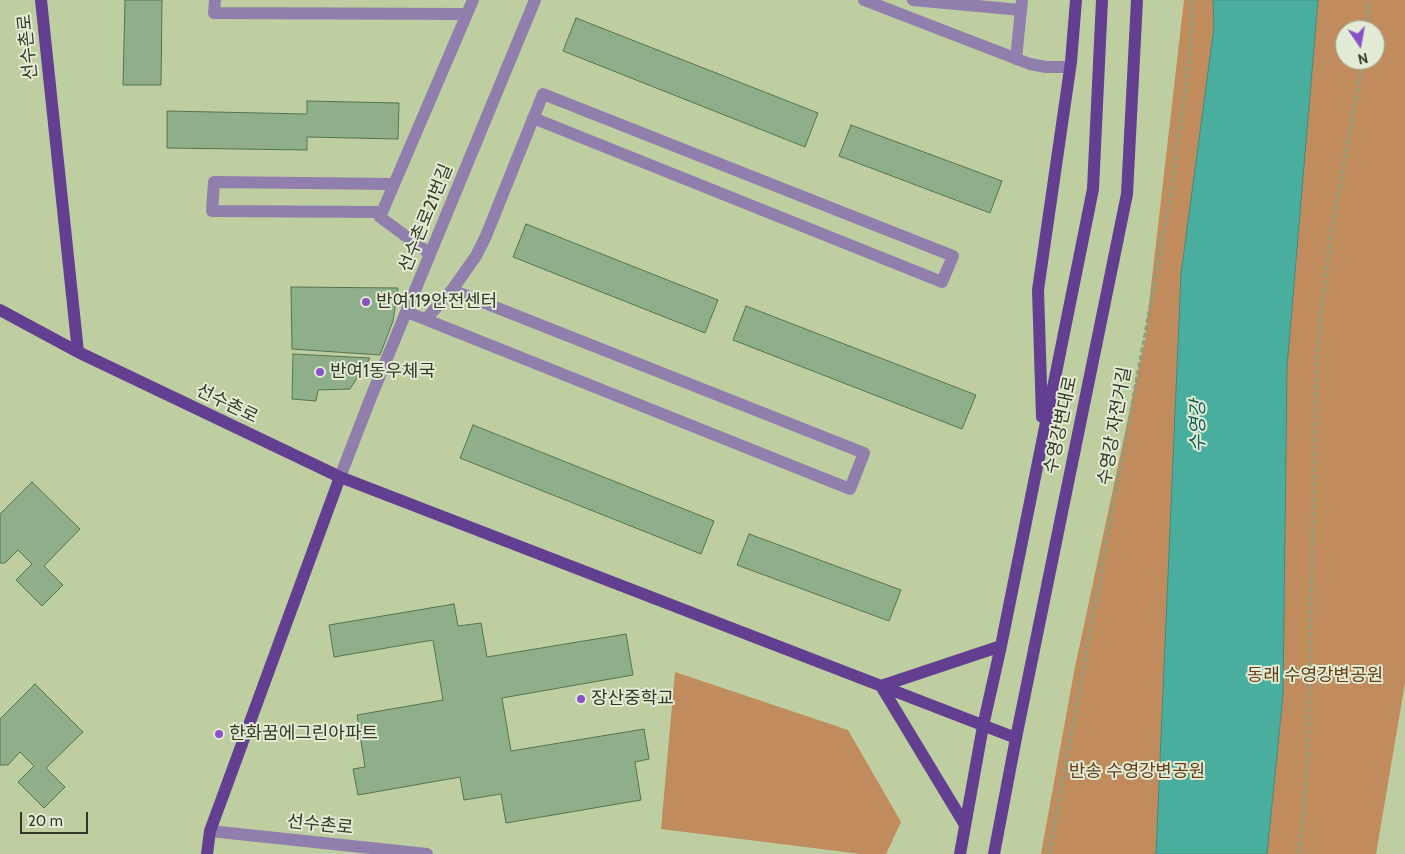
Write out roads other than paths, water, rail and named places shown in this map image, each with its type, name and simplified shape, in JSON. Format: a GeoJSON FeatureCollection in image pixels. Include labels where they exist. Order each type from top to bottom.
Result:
{"type":"FeatureCollection","features":[{"type":"Feature","properties":{"kind":"main road","name":"선수촌로"},"geometry":{"type":"LineString","coordinates":[[41,0],[78,352],[340,477],[1016,738]]}},
{"type":"Feature","properties":{"kind":"main road"},"geometry":{"type":"LineString","coordinates":[[1042,439],[1038,290],[1070,67],[1076,0]]}},
{"type":"Feature","properties":{"kind":"main road","name":"수영강변대로"},"geometry":{"type":"LineString","coordinates":[[960,854],[983,726],[1001,646],[1093,189],[1102,0]]}},
{"type":"Feature","properties":{"kind":"main road","name":"수영강변대로"},"geometry":{"type":"LineString","coordinates":[[994,854],[1127,194],[1137,0]]}},
{"type":"Feature","properties":{"kind":"main road"},"geometry":{"type":"LineString","coordinates":[[0,310],[78,352]]}},
{"type":"Feature","properties":{"kind":"main road"},"geometry":{"type":"LineString","coordinates":[[207,854],[210,832],[340,477]]}},
{"type":"Feature","properties":{"kind":"main road"},"geometry":{"type":"LineString","coordinates":[[965,825],[881,686],[1001,646]]}},
{"type":"Feature","properties":{"kind":"street"},"geometry":{"type":"LineString","coordinates":[[215,0],[214,13],[467,14]]}},
{"type":"Feature","properties":{"kind":"street"},"geometry":{"type":"LineString","coordinates":[[430,254],[380,217],[473,0]]}},
{"type":"Feature","properties":{"kind":"street","name":"선수촌로21번길"},"geometry":{"type":"LineString","coordinates":[[340,477],[371,397],[535,0]]}},
{"type":"Feature","properties":{"kind":"street"},"geometry":{"type":"LineString","coordinates":[[864,0],[1030,64],[1046,67],[1070,67]]}},
{"type":"Feature","properties":{"kind":"street"},"geometry":{"type":"LineString","coordinates":[[913,0],[1021,5],[1016,59]]}},
{"type":"Feature","properties":{"kind":"street"},"geometry":{"type":"LineString","coordinates":[[426,319],[452,290],[476,256],[486,236],[543,94],[954,256],[942,282],[534,118]]}},
{"type":"Feature","properties":{"kind":"street"},"geometry":{"type":"LineString","coordinates":[[382,212],[212,211],[214,182],[394,184]]}},
{"type":"Feature","properties":{"kind":"street"},"geometry":{"type":"LineString","coordinates":[[407,312],[850,489],[864,453],[452,290]]}},
{"type":"Feature","properties":{"kind":"street","name":"선수촌로"},"geometry":{"type":"LineString","coordinates":[[210,832],[427,854]]}},
{"type":"Feature","properties":{"kind":"water","name":"수영강"},"geometry":{"type":"Polygon","coordinates":[[[1213,0],[1318,0],[1287,367],[1283,695],[1267,854],[1156,854],[1181,274],[1214,27],[1213,0]]]}},
{"type":"Feature","properties":{"kind":"place","name":"반여119안전센터"},"geometry":{"type":"Point","coordinates":[366,302]}},
{"type":"Feature","properties":{"kind":"place","name":"반여1동우체국"},"geometry":{"type":"Point","coordinates":[320,372]}},
{"type":"Feature","properties":{"kind":"place","name":"장산중학교"},"geometry":{"type":"Point","coordinates":[581,699]}},
{"type":"Feature","properties":{"kind":"place","name":"한화꿈에그린아파트"},"geometry":{"type":"Point","coordinates":[219,734]}},
{"type":"Feature","properties":{"kind":"park label","name":"동래 수영강변공원"},"geometry":{"type":"Point","coordinates":[1315,676]}},
{"type":"Feature","properties":{"kind":"park label","name":"반송 수영강변공원"},"geometry":{"type":"Point","coordinates":[1137,772]}}]}
